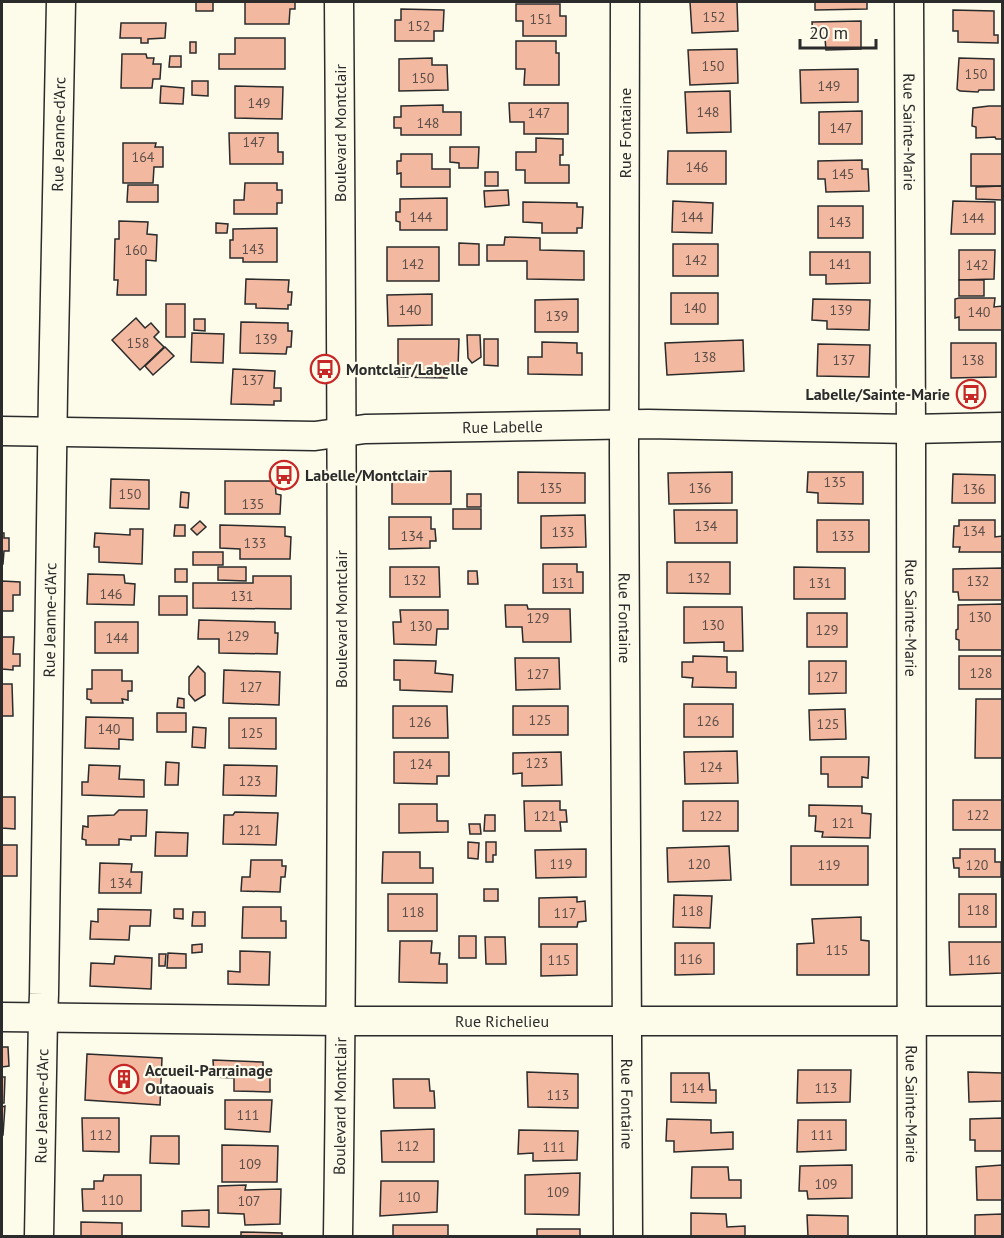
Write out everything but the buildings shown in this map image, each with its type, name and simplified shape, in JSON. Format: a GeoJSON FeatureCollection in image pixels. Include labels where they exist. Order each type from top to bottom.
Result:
{"type":"FeatureCollection","features":[{"type":"Feature","properties":{"kind":"street","name":"Rue Jeanne-d'Arc"},"geometry":{"type":"LineString","coordinates":[[39,1236],[61,2]]}},
{"type":"Feature","properties":{"kind":"street","name":"Boulevard Montclair"},"geometry":{"type":"LineString","coordinates":[[338,1236],[341,432],[339,2]]}},
{"type":"Feature","properties":{"kind":"street","name":"Rue Fontaine"},"geometry":{"type":"LineString","coordinates":[[625,2],[624,424],[628,1236]]}},
{"type":"Feature","properties":{"kind":"street","name":"Rue Sainte-Marie"},"geometry":{"type":"LineString","coordinates":[[909,2],[912,1236]]}},
{"type":"Feature","properties":{"kind":"street","name":"Rue Labelle"},"geometry":{"type":"LineString","coordinates":[[2,431],[315,436],[365,429],[624,424],[911,429],[1002,426]]}},
{"type":"Feature","properties":{"kind":"street","name":"Rue Richelieu"},"geometry":{"type":"LineString","coordinates":[[2,1017],[340,1021],[1002,1021]]}},
{"type":"Feature","properties":{"kind":"place","name":"Montclair/Labelle"},"geometry":{"type":"Point","coordinates":[325,369]}},
{"type":"Feature","properties":{"kind":"place","name":"Labelle/Sainte-Marie"},"geometry":{"type":"Point","coordinates":[971,394]}},
{"type":"Feature","properties":{"kind":"place","name":"Labelle/Montclair"},"geometry":{"type":"Point","coordinates":[284,475]}},
{"type":"Feature","properties":{"kind":"place","name":"Accueil-Parrainage Outaouais"},"geometry":{"type":"Point","coordinates":[124,1079]}}]}
